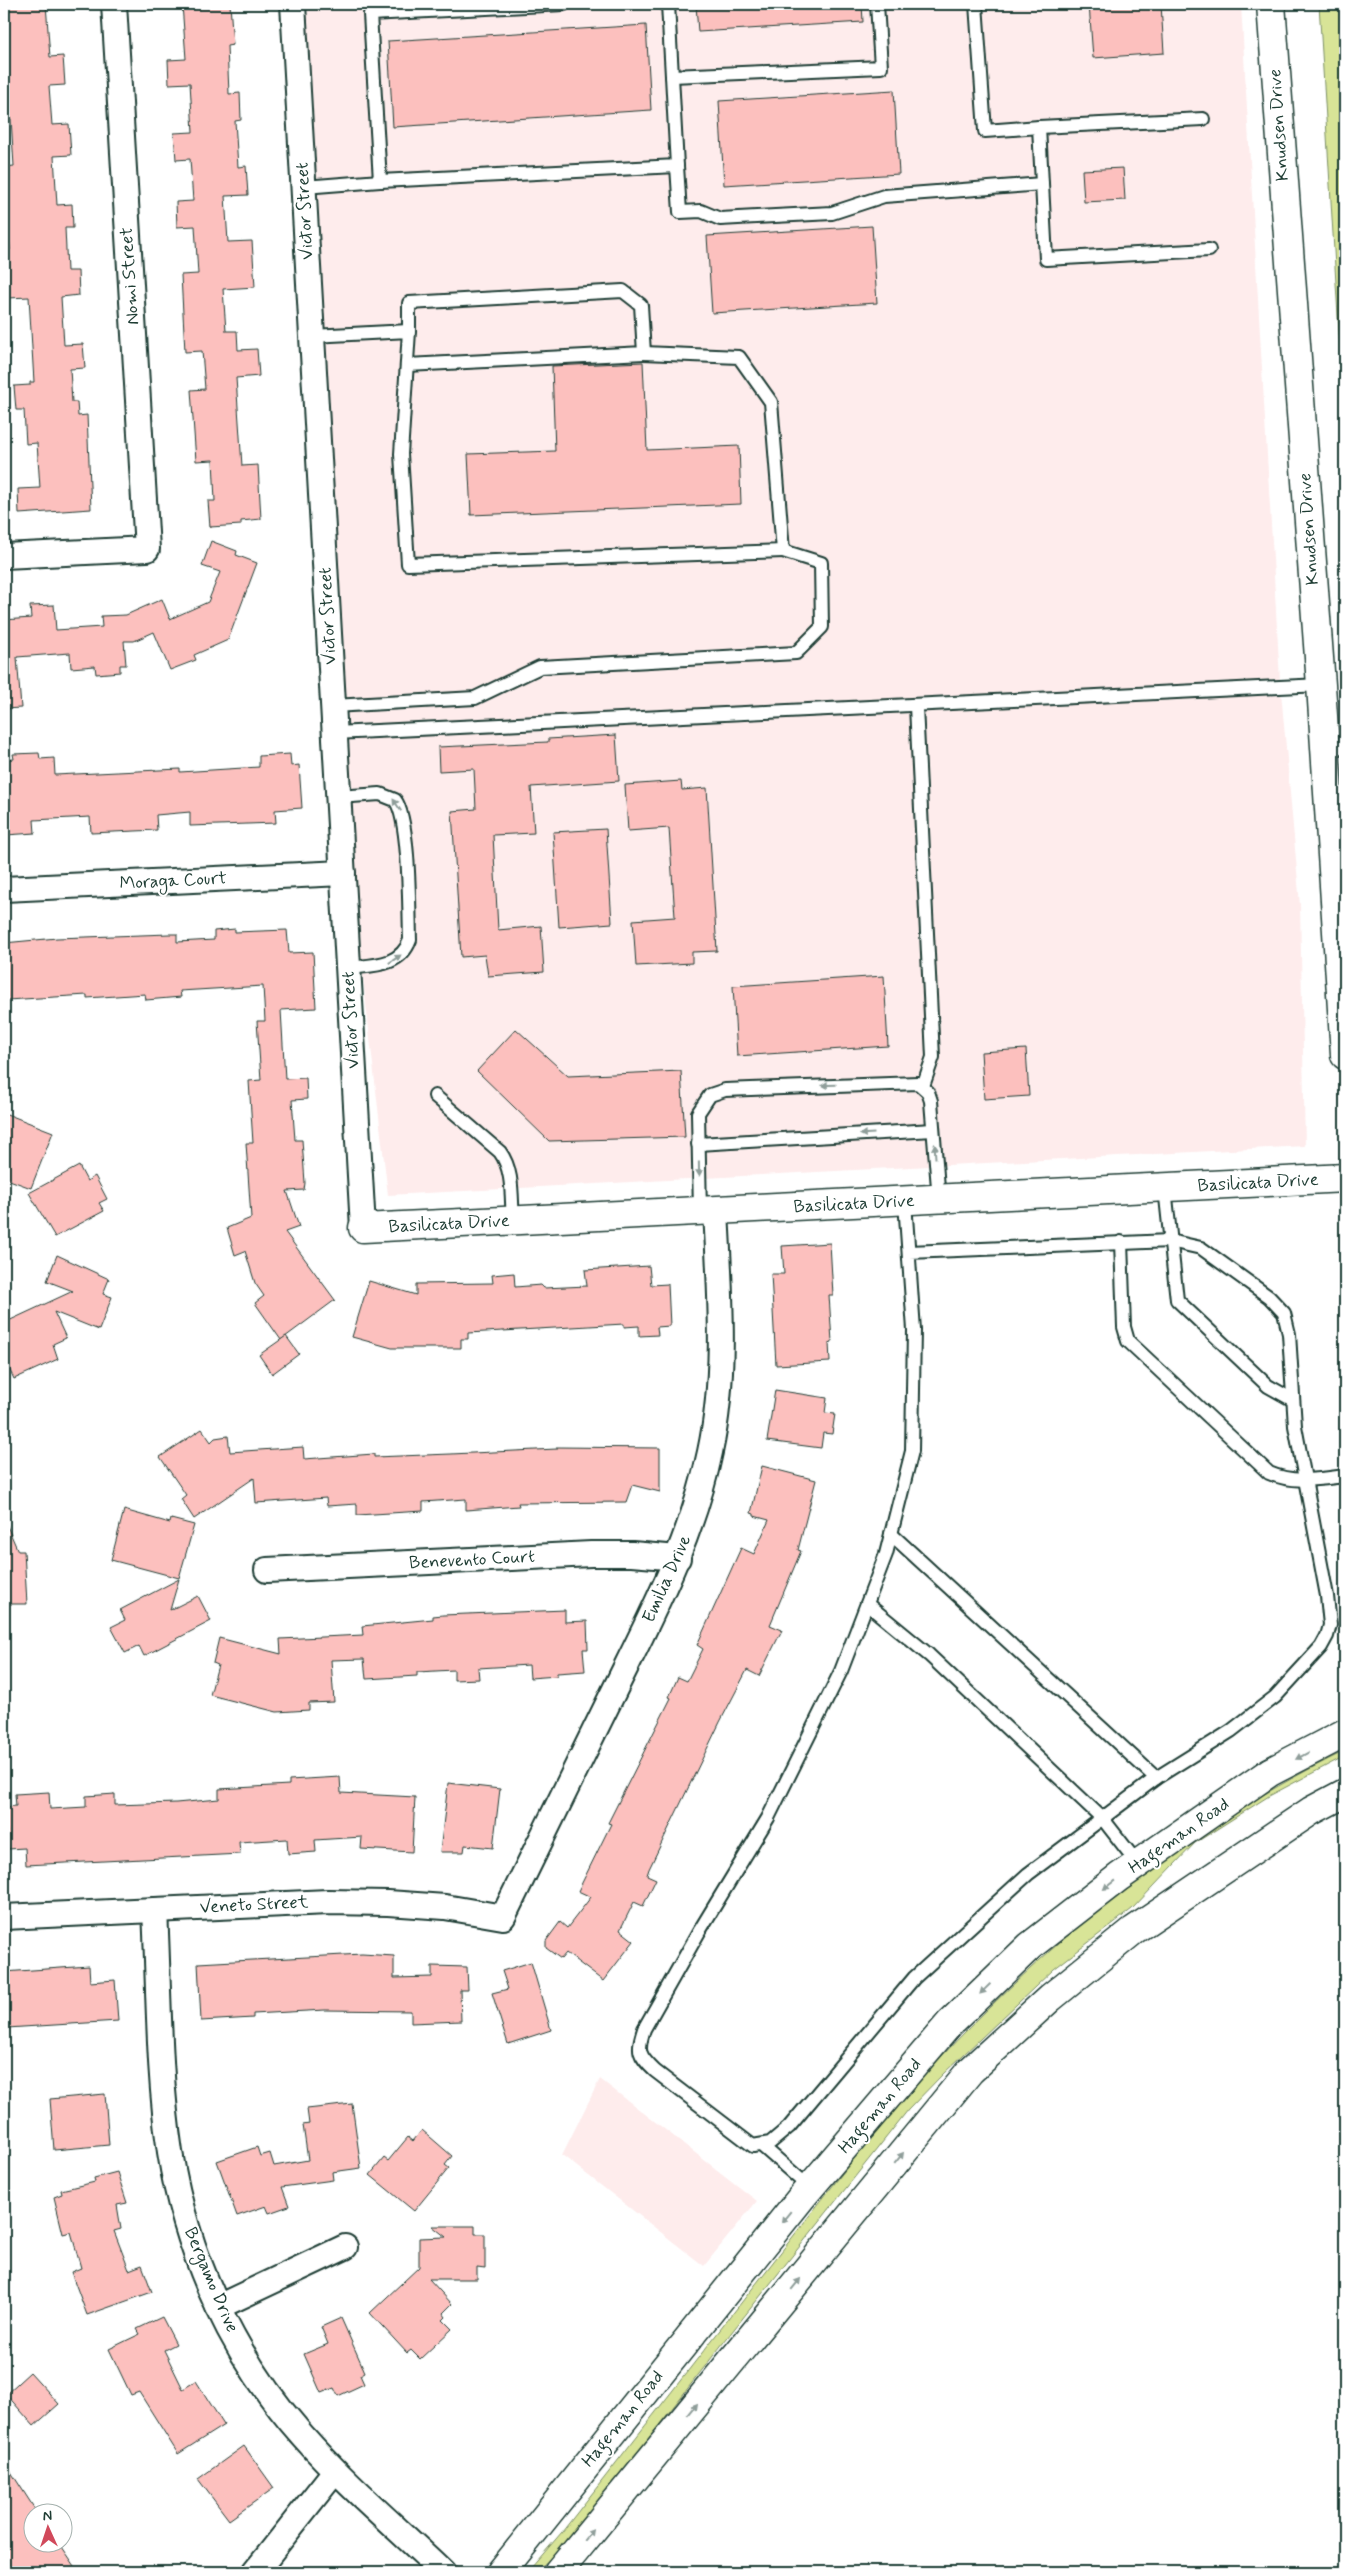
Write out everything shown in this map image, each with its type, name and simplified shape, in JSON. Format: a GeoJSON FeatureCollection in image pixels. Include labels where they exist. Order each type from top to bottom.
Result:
{"type":"FeatureCollection","features":[{"type":"Feature","properties":{"kind":"main road","name":"Knudsen Drive"},"geometry":{"type":"LineString","coordinates":[[1271,4],[1321,685],[1335,748],[1345,1055]]}},
{"type":"Feature","properties":{"kind":"main road","name":"Basilicata Drive"},"geometry":{"type":"LineString","coordinates":[[363,1228],[906,1202],[1345,1178]]}},
{"type":"Feature","properties":{"kind":"main road","name":"Hageman Road"},"geometry":{"type":"LineString","coordinates":[[500,2572],[810,2188],[950,2023],[1030,1946],[1138,1864],[1270,1772],[1345,1733]]}},
{"type":"Feature","properties":{"kind":"main road"},"geometry":{"type":"LineString","coordinates":[[558,2572],[970,2072],[1050,1998],[1134,1930],[1312,1811],[1345,1793]]}},
{"type":"Feature","properties":{"kind":"street","name":"Nomi Street"},"geometry":{"type":"LineString","coordinates":[[4,556],[147,549],[114,4]]}},
{"type":"Feature","properties":{"kind":"street","name":"Victor Street"},"geometry":{"type":"LineString","coordinates":[[293,4],[363,1228]]}},
{"type":"Feature","properties":{"kind":"street","name":"Moraga Court"},"geometry":{"type":"LineString","coordinates":[[4,890],[343,873]]}},
{"type":"Feature","properties":{"kind":"street","name":"Emilia Drive"},"geometry":{"type":"LineString","coordinates":[[502,1917],[678,1558],[695,1511],[710,1452],[719,1392],[721,1331],[708,1212]]}},
{"type":"Feature","properties":{"kind":"street","name":"Benevento Court"},"geometry":{"type":"LineString","coordinates":[[267,1570],[591,1554],[632,1554],[678,1558]]}},
{"type":"Feature","properties":{"kind":"street","name":"Veneto Street"},"geometry":{"type":"LineString","coordinates":[[4,1917],[328,1902],[388,1903],[445,1907],[502,1917]]}},
{"type":"Feature","properties":{"kind":"street","name":"Bergamo Drive"},"geometry":{"type":"LineString","coordinates":[[155,1910],[164,2105],[170,2154],[187,2223],[198,2258],[218,2307],[238,2344],[268,2392],[301,2434],[336,2471],[443,2572]]}},
{"type":"Feature","properties":{"kind":"street"},"geometry":{"type":"LineString","coordinates":[[218,2307],[345,2246]]}},
{"type":"Feature","properties":{"kind":"street"},"geometry":{"type":"LineString","coordinates":[[255,2572],[336,2471]]}},
{"type":"Feature","properties":{"kind":"lane"},"geometry":{"type":"LineString","coordinates":[[380,181],[370,14],[564,4]]}},
{"type":"Feature","properties":{"kind":"lane"},"geometry":{"type":"LineString","coordinates":[[668,4],[680,212],[701,211],[720,219],[832,213],[884,196],[1042,184]]}},
{"type":"Feature","properties":{"kind":"lane"},"geometry":{"type":"LineString","coordinates":[[672,76],[881,67],[877,4]]}},
{"type":"Feature","properties":{"kind":"lane"},"geometry":{"type":"LineString","coordinates":[[976,4],[985,131],[1203,119]]}},
{"type":"Feature","properties":{"kind":"lane"},"geometry":{"type":"LineString","coordinates":[[1039,127],[1046,259],[1209,250]]}},
{"type":"Feature","properties":{"kind":"lane"},"geometry":{"type":"LineString","coordinates":[[304,187],[380,181],[677,166]]}},
{"type":"Feature","properties":{"kind":"lane"},"geometry":{"type":"LineString","coordinates":[[333,706],[475,698],[540,667],[796,653],[822,627],[821,563],[783,551],[408,564],[401,454],[409,303],[623,291],[641,305],[644,353]]}},
{"type":"Feature","properties":{"kind":"lane"},"geometry":{"type":"LineString","coordinates":[[312,336],[409,331]]}},
{"type":"Feature","properties":{"kind":"lane"},"geometry":{"type":"LineString","coordinates":[[407,365],[644,353],[739,357],[771,402],[783,551]]}},
{"type":"Feature","properties":{"kind":"lane"},"geometry":{"type":"LineString","coordinates":[[335,733],[1321,685]]}},
{"type":"Feature","properties":{"kind":"lane"},"geometry":{"type":"LineString","coordinates":[[916,706],[933,1057],[923,1086]]}},
{"type":"Feature","properties":{"kind":"lane"},"geometry":{"type":"LineString","coordinates":[[338,797],[380,794],[395,800],[402,812],[406,854],[410,940],[407,949],[398,958],[387,964],[348,968]]}},
{"type":"Feature","properties":{"kind":"lane"},"geometry":{"type":"LineString","coordinates":[[708,1212],[698,1144],[699,1109],[710,1096],[725,1090],[911,1082],[923,1086],[931,1101],[938,1200]]}},
{"type":"Feature","properties":{"kind":"lane"},"geometry":{"type":"LineString","coordinates":[[435,1096],[500,1152],[506,1160],[509,1173],[512,1221]]}},
{"type":"Feature","properties":{"kind":"lane"},"geometry":{"type":"LineString","coordinates":[[698,1144],[933,1130]]}},
{"type":"Feature","properties":{"kind":"lane"},"geometry":{"type":"LineString","coordinates":[[1166,1188],[1175,1292],[1180,1304],[1268,1386],[1293,1400]]}},
{"type":"Feature","properties":{"kind":"lane"},"geometry":{"type":"LineString","coordinates":[[906,1202],[909,1252],[914,1330],[912,1451],[891,1534],[841,1671],[768,1818],[644,2029],[639,2046],[642,2058],[655,2071],[753,2146],[770,2142],[789,2127],[914,1978],[1028,1874],[1156,1778],[1231,1731],[1275,1697],[1321,1647],[1330,1625],[1327,1596],[1295,1426],[1289,1334],[1284,1314],[1269,1297],[1201,1248],[1170,1241],[909,1252]]}},
{"type":"Feature","properties":{"kind":"lane"},"geometry":{"type":"LineString","coordinates":[[1121,1242],[1124,1328],[1128,1341],[1269,1474],[1283,1480],[1305,1481],[1345,1476]]}},
{"type":"Feature","properties":{"kind":"lane"},"geometry":{"type":"LineString","coordinates":[[891,1534],[1156,1778]]}},
{"type":"Feature","properties":{"kind":"lane"},"geometry":{"type":"LineString","coordinates":[[867,1604],[929,1655],[1103,1819],[1138,1864]]}},
{"type":"Feature","properties":{"kind":"lane"},"geometry":{"type":"LineString","coordinates":[[761,2145],[810,2188]]}},
{"type":"Feature","properties":{"kind":"shaded area"},"geometry":{"type":"Polygon","coordinates":[[[306,4],[1241,4],[1280,680],[1300,905],[1305,1146],[388,1195],[334,726],[306,4]]]}},
{"type":"Feature","properties":{"kind":"shaded area"},"geometry":{"type":"Polygon","coordinates":[[[600,2079],[757,2201],[704,2266],[562,2155],[600,2079]]]}},
{"type":"Feature","properties":{"kind":"green space"},"geometry":{"type":"Polygon","coordinates":[[[1319,4],[1345,4],[1345,431],[1319,4]]]}},
{"type":"Feature","properties":{"kind":"green space"},"geometry":{"type":"Polygon","coordinates":[[[1345,1751],[1345,1756],[1269,1796],[1195,1843],[1132,1909],[1054,1969],[943,2074],[908,2110],[563,2548],[536,2571],[531,2568],[562,2532],[881,2124],[983,2014],[1037,1962],[1094,1913],[1153,1868],[1214,1825],[1278,1786],[1345,1751]]]}},
{"type":"Feature","properties":{"kind":"building"},"geometry":{"type":"Polygon","coordinates":[[[4,4],[46,4],[50,57],[63,56],[65,85],[49,86],[52,125],[69,124],[71,155],[54,156],[57,205],[72,204],[73,228],[65,228],[67,271],[78,271],[79,295],[61,297],[64,345],[83,344],[85,368],[70,369],[72,402],[77,402],[78,416],[87,415],[91,509],[19,514],[18,489],[40,488],[37,443],[26,444],[24,410],[16,410],[14,386],[30,385],[30,382],[34,382],[29,297],[8,298],[5,250],[10,250],[5,167],[14,166],[11,119],[5,119],[4,103],[4,96],[8,96],[4,47],[4,4]]]}},
{"type":"Feature","properties":{"kind":"building"},"geometry":{"type":"Polygon","coordinates":[[[182,4],[230,4],[233,45],[227,46],[229,94],[240,93],[241,120],[235,121],[238,167],[246,166],[248,195],[225,196],[228,242],[252,241],[255,287],[223,289],[226,331],[237,331],[238,350],[257,349],[259,376],[236,378],[242,466],[258,465],[261,519],[241,521],[241,525],[210,527],[208,501],[215,501],[213,460],[196,461],[191,390],[205,389],[202,351],[185,352],[181,275],[198,274],[195,226],[177,227],[176,202],[193,201],[190,159],[176,160],[174,133],[193,132],[190,83],[169,84],[168,60],[186,59],[182,4]]]}},
{"type":"Feature","properties":{"kind":"building"},"geometry":{"type":"Polygon","coordinates":[[[862,4],[863,22],[698,32],[696,5],[862,4]]]}},
{"type":"Feature","properties":{"kind":"building"},"geometry":{"type":"Polygon","coordinates":[[[1089,4],[1161,4],[1164,53],[1093,58],[1089,4]]]}},
{"type":"Feature","properties":{"kind":"building"},"geometry":{"type":"Polygon","coordinates":[[[646,25],[651,110],[393,127],[388,41],[646,25]]]}},
{"type":"Feature","properties":{"kind":"building"},"geometry":{"type":"Polygon","coordinates":[[[894,90],[899,174],[724,185],[719,101],[894,90]]]}},
{"type":"Feature","properties":{"kind":"building"},"geometry":{"type":"Polygon","coordinates":[[[1123,168],[1125,200],[1084,202],[1082,170],[1123,168]]]}},
{"type":"Feature","properties":{"kind":"building"},"geometry":{"type":"Polygon","coordinates":[[[872,226],[877,303],[712,313],[707,236],[872,226]]]}},
{"type":"Feature","properties":{"kind":"building"},"geometry":{"type":"Polygon","coordinates":[[[643,362],[647,450],[739,446],[741,504],[471,515],[468,454],[555,451],[552,366],[643,362]]]}},
{"type":"Feature","properties":{"kind":"building"},"geometry":{"type":"Polygon","coordinates":[[[211,541],[237,551],[236,555],[257,563],[228,640],[194,655],[196,660],[170,670],[154,632],[134,641],[124,641],[126,665],[120,665],[120,672],[96,674],[95,666],[71,668],[70,653],[17,657],[21,708],[4,709],[4,620],[31,618],[30,606],[54,605],[56,630],[102,627],[101,616],[126,615],[162,599],[170,619],[208,602],[220,572],[202,566],[211,541]]]}},
{"type":"Feature","properties":{"kind":"building"},"geometry":{"type":"Polygon","coordinates":[[[616,735],[619,781],[531,787],[534,833],[493,835],[498,930],[541,926],[544,972],[488,976],[485,955],[461,957],[452,811],[476,809],[474,769],[439,771],[438,747],[548,742],[548,739],[616,735]]]}},
{"type":"Feature","properties":{"kind":"building"},"geometry":{"type":"Polygon","coordinates":[[[39,753],[40,759],[54,758],[55,775],[180,769],[180,772],[259,767],[259,756],[290,754],[291,766],[299,765],[302,808],[275,810],[276,823],[190,826],[190,812],[156,815],[157,830],[91,833],[90,817],[34,820],[35,833],[6,835],[4,760],[14,759],[13,754],[39,753]]]}},
{"type":"Feature","properties":{"kind":"building"},"geometry":{"type":"Polygon","coordinates":[[[681,781],[682,790],[707,788],[717,951],[692,952],[692,963],[636,966],[633,920],[675,917],[669,828],[628,831],[625,785],[681,781]]]}},
{"type":"Feature","properties":{"kind":"building"},"geometry":{"type":"Polygon","coordinates":[[[606,829],[612,923],[559,927],[553,832],[606,829]]]}},
{"type":"Feature","properties":{"kind":"building"},"geometry":{"type":"Polygon","coordinates":[[[235,929],[235,932],[287,930],[289,953],[313,952],[316,1008],[281,1010],[285,1079],[306,1078],[307,1099],[292,1100],[295,1140],[302,1140],[305,1183],[304,1190],[287,1191],[299,1227],[285,1232],[335,1300],[281,1340],[255,1303],[264,1296],[255,1283],[245,1251],[235,1255],[227,1228],[251,1218],[246,1143],[253,1143],[249,1081],[261,1080],[257,1021],[265,1021],[263,986],[180,991],[181,997],[146,1000],[145,994],[87,998],[87,995],[7,1000],[4,943],[57,938],[169,934],[177,934],[177,942],[214,940],[214,931],[235,929]]]}},
{"type":"Feature","properties":{"kind":"building"},"geometry":{"type":"Polygon","coordinates":[[[884,976],[888,1046],[737,1056],[733,986],[884,976]]]}},
{"type":"Feature","properties":{"kind":"building"},"geometry":{"type":"Polygon","coordinates":[[[516,1029],[568,1076],[681,1071],[685,1137],[549,1141],[477,1071],[516,1029]]]}},
{"type":"Feature","properties":{"kind":"building"},"geometry":{"type":"Polygon","coordinates":[[[1026,1049],[1029,1096],[984,1099],[981,1052],[1026,1049]]]}},
{"type":"Feature","properties":{"kind":"building"},"geometry":{"type":"Polygon","coordinates":[[[4,1113],[53,1132],[31,1188],[4,1178],[4,1113]]]}},
{"type":"Feature","properties":{"kind":"building"},"geometry":{"type":"Polygon","coordinates":[[[79,1166],[87,1181],[95,1176],[107,1199],[99,1203],[104,1211],[55,1237],[29,1193],[79,1166]]]}},
{"type":"Feature","properties":{"kind":"building"},"geometry":{"type":"Polygon","coordinates":[[[830,1243],[833,1295],[829,1295],[832,1342],[829,1343],[830,1362],[776,1365],[771,1274],[784,1274],[782,1246],[830,1243]]]}},
{"type":"Feature","properties":{"kind":"building"},"geometry":{"type":"Polygon","coordinates":[[[57,1255],[109,1279],[103,1294],[112,1297],[99,1330],[54,1312],[66,1338],[53,1344],[58,1359],[14,1379],[4,1358],[4,1323],[73,1291],[47,1281],[57,1255]]]}},
{"type":"Feature","properties":{"kind":"building"},"geometry":{"type":"Polygon","coordinates":[[[649,1266],[651,1285],[668,1284],[670,1326],[657,1327],[658,1335],[639,1336],[639,1326],[624,1327],[624,1324],[468,1333],[468,1339],[461,1339],[461,1348],[392,1348],[352,1337],[369,1281],[416,1295],[416,1284],[493,1283],[492,1275],[514,1273],[515,1287],[541,1285],[544,1288],[587,1286],[585,1270],[649,1266]]]}},
{"type":"Feature","properties":{"kind":"building"},"geometry":{"type":"Polygon","coordinates":[[[286,1336],[299,1354],[272,1374],[259,1355],[286,1336]]]}},
{"type":"Feature","properties":{"kind":"building"},"geometry":{"type":"Polygon","coordinates":[[[775,1390],[827,1398],[825,1413],[835,1414],[832,1434],[823,1433],[821,1448],[767,1441],[775,1390]]]}},
{"type":"Feature","properties":{"kind":"building"},"geometry":{"type":"Polygon","coordinates":[[[202,1429],[211,1442],[215,1438],[228,1436],[230,1452],[303,1447],[304,1459],[374,1454],[374,1457],[557,1449],[557,1447],[660,1448],[660,1492],[632,1485],[626,1502],[518,1503],[519,1506],[466,1510],[466,1499],[423,1502],[423,1511],[357,1515],[357,1504],[327,1506],[326,1498],[256,1503],[254,1478],[194,1519],[181,1499],[186,1495],[160,1457],[202,1429]]]}},
{"type":"Feature","properties":{"kind":"building"},"geometry":{"type":"Polygon","coordinates":[[[762,1466],[816,1480],[798,1550],[801,1551],[770,1625],[782,1630],[759,1676],[747,1670],[720,1722],[649,1869],[647,1875],[656,1879],[643,1906],[634,1902],[620,1930],[634,1941],[603,1981],[566,1953],[561,1959],[546,1948],[546,1941],[560,1922],[567,1928],[591,1897],[578,1891],[611,1824],[608,1823],[671,1698],[669,1697],[678,1677],[687,1681],[703,1649],[697,1645],[741,1548],[754,1554],[769,1520],[754,1516],[751,1513],[762,1466]]]}},
{"type":"Feature","properties":{"kind":"building"},"geometry":{"type":"Polygon","coordinates":[[[124,1510],[170,1523],[171,1519],[194,1525],[179,1578],[111,1560],[124,1510]]]}},
{"type":"Feature","properties":{"kind":"building"},"geometry":{"type":"Polygon","coordinates":[[[4,1519],[18,1551],[24,1551],[27,1604],[4,1604],[4,1519]]]}},
{"type":"Feature","properties":{"kind":"building"},"geometry":{"type":"Polygon","coordinates":[[[179,1579],[170,1610],[198,1596],[211,1621],[144,1656],[139,1646],[125,1653],[111,1627],[125,1620],[120,1610],[179,1579]]]}},
{"type":"Feature","properties":{"kind":"building"},"geometry":{"type":"Polygon","coordinates":[[[565,1610],[565,1622],[587,1621],[588,1649],[583,1649],[585,1671],[557,1673],[557,1676],[530,1678],[529,1665],[478,1668],[479,1679],[454,1680],[454,1670],[417,1672],[417,1676],[366,1679],[364,1659],[331,1660],[334,1702],[309,1703],[309,1710],[277,1712],[210,1695],[218,1665],[213,1663],[219,1638],[281,1654],[280,1639],[363,1635],[362,1626],[433,1619],[433,1616],[443,1615],[565,1610]]]}},
{"type":"Feature","properties":{"kind":"building"},"geometry":{"type":"Polygon","coordinates":[[[340,1777],[341,1793],[415,1797],[412,1852],[361,1849],[362,1837],[315,1840],[316,1852],[288,1854],[287,1839],[239,1842],[240,1854],[26,1865],[25,1848],[8,1849],[5,1807],[16,1806],[15,1794],[49,1792],[50,1809],[86,1807],[86,1796],[115,1794],[115,1805],[176,1803],[219,1799],[219,1789],[289,1785],[289,1780],[340,1777]]]}},
{"type":"Feature","properties":{"kind":"building"},"geometry":{"type":"Polygon","coordinates":[[[448,1783],[500,1789],[493,1848],[465,1845],[464,1852],[440,1852],[448,1783]]]}},
{"type":"Feature","properties":{"kind":"building"},"geometry":{"type":"Polygon","coordinates":[[[362,1954],[394,1956],[394,1978],[432,1977],[432,1966],[467,1967],[468,1990],[460,1990],[461,2021],[411,2023],[411,2011],[325,2010],[253,2014],[253,2018],[201,2021],[198,1963],[362,1954]]]}},
{"type":"Feature","properties":{"kind":"building"},"geometry":{"type":"Polygon","coordinates":[[[531,1962],[551,2030],[508,2044],[492,1993],[508,1989],[502,1971],[531,1962]]]}},
{"type":"Feature","properties":{"kind":"building"},"geometry":{"type":"Polygon","coordinates":[[[89,1966],[90,1982],[115,1980],[118,2021],[7,2028],[4,1972],[89,1966]]]}},
{"type":"Feature","properties":{"kind":"building"},"geometry":{"type":"Polygon","coordinates":[[[105,2094],[109,2145],[54,2150],[50,2099],[105,2094]]]}},
{"type":"Feature","properties":{"kind":"building"},"geometry":{"type":"Polygon","coordinates":[[[352,2104],[361,2168],[332,2172],[333,2180],[282,2187],[289,2206],[269,2213],[266,2206],[237,2216],[217,2161],[257,2147],[260,2156],[270,2153],[274,2166],[308,2160],[303,2125],[309,2124],[307,2109],[352,2104]]]}},
{"type":"Feature","properties":{"kind":"building"},"geometry":{"type":"Polygon","coordinates":[[[422,2130],[452,2156],[445,2165],[449,2168],[414,2211],[370,2175],[384,2158],[388,2161],[408,2137],[413,2141],[422,2130]]]}},
{"type":"Feature","properties":{"kind":"building"},"geometry":{"type":"Polygon","coordinates":[[[117,2172],[127,2203],[117,2205],[121,2229],[114,2231],[129,2270],[142,2265],[152,2292],[87,2315],[71,2272],[81,2268],[71,2232],[63,2234],[54,2197],[62,2194],[61,2190],[95,2182],[94,2178],[117,2172]]]}},
{"type":"Feature","properties":{"kind":"building"},"geometry":{"type":"Polygon","coordinates":[[[432,2226],[475,2226],[475,2234],[485,2234],[485,2268],[477,2267],[477,2279],[429,2279],[452,2304],[443,2313],[446,2317],[443,2320],[452,2329],[420,2359],[411,2350],[407,2353],[370,2313],[419,2267],[419,2238],[446,2237],[432,2226]]]}},
{"type":"Feature","properties":{"kind":"building"},"geometry":{"type":"Polygon","coordinates":[[[162,2317],[176,2344],[164,2350],[183,2389],[196,2381],[224,2425],[178,2454],[139,2392],[131,2395],[109,2349],[140,2334],[137,2329],[162,2317]]]}},
{"type":"Feature","properties":{"kind":"building"},"geometry":{"type":"Polygon","coordinates":[[[341,2318],[365,2372],[360,2375],[364,2384],[338,2396],[334,2388],[321,2393],[304,2354],[328,2344],[321,2327],[341,2318]]]}},
{"type":"Feature","properties":{"kind":"building"},"geometry":{"type":"Polygon","coordinates":[[[30,2372],[59,2404],[34,2426],[6,2394],[30,2372]]]}},
{"type":"Feature","properties":{"kind":"building"},"geometry":{"type":"Polygon","coordinates":[[[244,2446],[274,2488],[229,2520],[198,2479],[244,2446]]]}},
{"type":"Feature","properties":{"kind":"building"},"geometry":{"type":"Polygon","coordinates":[[[4,2461],[32,2504],[22,2504],[22,2554],[67,2554],[79,2572],[9,2572],[4,2564],[4,2461]]]}}]}
